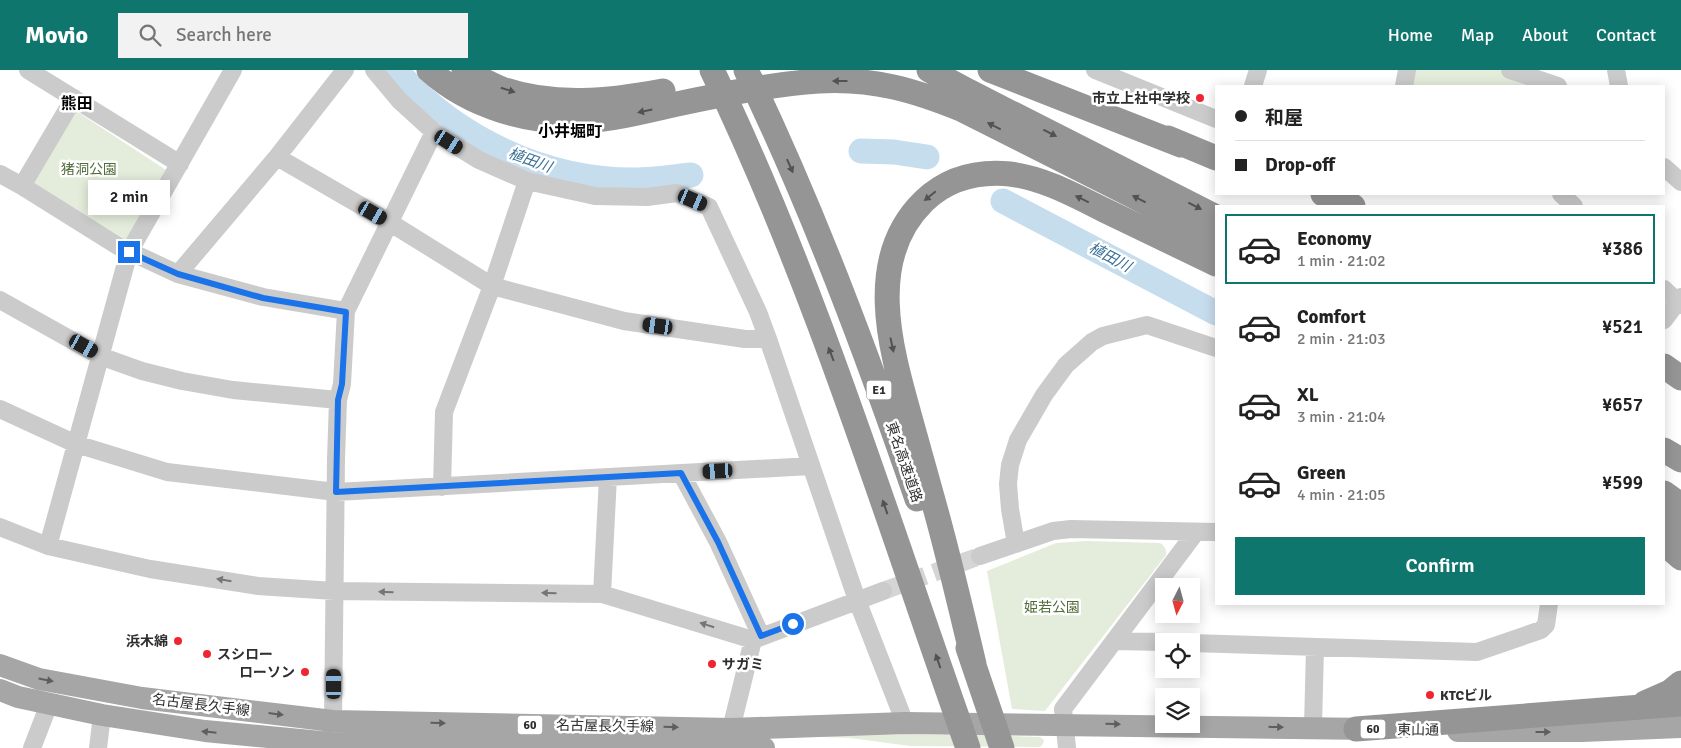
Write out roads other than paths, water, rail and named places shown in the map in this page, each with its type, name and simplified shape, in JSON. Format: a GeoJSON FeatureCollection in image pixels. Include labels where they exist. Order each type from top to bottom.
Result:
{"type":"FeatureCollection","features":[{"type":"Feature","properties":{"kind":"highway"},"geometry":{"type":"LineString","coordinates":[[429,70],[454,88],[493,107],[514,114],[560,121],[605,119],[708,97],[788,84],[855,81],[894,86],[934,98],[963,110],[1182,221],[1215,241]]}},
{"type":"Feature","properties":{"kind":"highway"},"geometry":{"type":"LineString","coordinates":[[464,70],[502,89],[525,95],[568,100],[609,99],[644,94],[767,70]]}},
{"type":"Feature","properties":{"kind":"highway"},"geometry":{"type":"LineString","coordinates":[[698,70],[735,131]]}},
{"type":"Feature","properties":{"kind":"highway"},"geometry":{"type":"LineString","coordinates":[[712,70],[735,131]]}},
{"type":"Feature","properties":{"kind":"highway","name":"東名高速道路"},"geometry":{"type":"LineString","coordinates":[[746,70],[810,210],[881,395],[1002,748]]}},
{"type":"Feature","properties":{"kind":"highway"},"geometry":{"type":"LineString","coordinates":[[930,70],[1215,216]]}},
{"type":"Feature","properties":{"kind":"highway"},"geometry":{"type":"LineString","coordinates":[[947,70],[985,82],[1006,92],[1229,205]]}},
{"type":"Feature","properties":{"kind":"highway"},"geometry":{"type":"LineString","coordinates":[[990,70],[1215,158]]}},
{"type":"Feature","properties":{"kind":"highway"},"geometry":{"type":"LineString","coordinates":[[1031,70],[1182,145]]}},
{"type":"Feature","properties":{"kind":"highway","name":"E1"},"geometry":{"type":"LineString","coordinates":[[735,131],[806,287],[851,409],[968,748]]}},
{"type":"Feature","properties":{"kind":"highway"},"geometry":{"type":"LineString","coordinates":[[974,664],[944,537],[900,382],[888,324],[886,306],[889,271],[893,253],[906,222],[929,196],[943,186],[958,179],[992,173],[1011,174],[1030,178],[1058,188],[1215,264]]}},
{"type":"Feature","properties":{"kind":"highway"},"geometry":{"type":"LineString","coordinates":[[1326,195],[1351,205]]}},
{"type":"Feature","properties":{"kind":"highway"},"geometry":{"type":"LineString","coordinates":[[1665,367],[1681,378]]}},
{"type":"Feature","properties":{"kind":"highway"},"geometry":{"type":"LineString","coordinates":[[1665,451],[1681,460]]}},
{"type":"Feature","properties":{"kind":"highway"},"geometry":{"type":"LineString","coordinates":[[1665,494],[1681,505]]}},
{"type":"Feature","properties":{"kind":"highway"},"geometry":{"type":"LineString","coordinates":[[1665,519],[1681,529]]}},
{"type":"Feature","properties":{"kind":"highway"},"geometry":{"type":"LineString","coordinates":[[1665,544],[1681,558]]}},
{"type":"Feature","properties":{"kind":"highway"},"geometry":{"type":"LineString","coordinates":[[1611,710],[1644,704],[1670,692],[1681,683]]}},
{"type":"Feature","properties":{"kind":"highway"},"geometry":{"type":"LineString","coordinates":[[1356,729],[1681,704]]}},
{"type":"Feature","properties":{"kind":"main road","name":"名古屋長久手線"},"geometry":{"type":"LineString","coordinates":[[0,665],[39,678],[142,698],[334,721],[731,741],[764,748]]}},
{"type":"Feature","properties":{"kind":"main road","name":"名古屋長久手線"},"geometry":{"type":"LineString","coordinates":[[0,690],[18,697],[102,715],[205,731],[330,746],[731,741],[905,723],[1064,724]]}},
{"type":"Feature","properties":{"kind":"main road","name":"東山通"},"geometry":{"type":"LineString","coordinates":[[1064,724],[1529,732],[1643,730],[1681,727]]}},
{"type":"Feature","properties":{"kind":"street"},"geometry":{"type":"LineString","coordinates":[[28,70],[180,164]]}},
{"type":"Feature","properties":{"kind":"street"},"geometry":{"type":"LineString","coordinates":[[178,274],[277,157],[345,70]]}},
{"type":"Feature","properties":{"kind":"street"},"geometry":{"type":"LineString","coordinates":[[374,70],[400,100],[434,132],[479,160],[527,181],[595,196],[647,197],[677,193],[709,207],[758,312],[857,600],[905,723]]}},
{"type":"Feature","properties":{"kind":"street"},"geometry":{"type":"LineString","coordinates":[[1095,70],[1215,119]]}},
{"type":"Feature","properties":{"kind":"street"},"geometry":{"type":"LineString","coordinates":[[1253,85],[1258,70]]}},
{"type":"Feature","properties":{"kind":"street"},"geometry":{"type":"LineString","coordinates":[[1404,85],[1408,70]]}},
{"type":"Feature","properties":{"kind":"street"},"geometry":{"type":"LineString","coordinates":[[1510,70],[1555,85]]}},
{"type":"Feature","properties":{"kind":"street"},"geometry":{"type":"LineString","coordinates":[[1616,70],[1619,85]]}},
{"type":"Feature","properties":{"kind":"street"},"geometry":{"type":"LineString","coordinates":[[48,546],[129,252],[180,164],[227,72]]}},
{"type":"Feature","properties":{"kind":"street"},"geometry":{"type":"LineString","coordinates":[[22,186],[74,98]]}},
{"type":"Feature","properties":{"kind":"street"},"geometry":{"type":"LineString","coordinates":[[330,746],[334,721],[334,591],[338,400],[342,384],[346,312],[434,132]]}},
{"type":"Feature","properties":{"kind":"street"},"geometry":{"type":"LineString","coordinates":[[277,157],[389,222],[492,286],[624,321],[745,339],[768,339]]}},
{"type":"Feature","properties":{"kind":"street"},"geometry":{"type":"LineString","coordinates":[[1665,168],[1681,182]]}},
{"type":"Feature","properties":{"kind":"street"},"geometry":{"type":"LineString","coordinates":[[0,174],[118,246],[178,274],[263,298],[346,312]]}},
{"type":"Feature","properties":{"kind":"street"},"geometry":{"type":"LineString","coordinates":[[442,486],[444,412],[492,286],[527,181]]}},
{"type":"Feature","properties":{"kind":"street"},"geometry":{"type":"LineString","coordinates":[[1562,195],[1573,205]]}},
{"type":"Feature","properties":{"kind":"street"},"geometry":{"type":"LineString","coordinates":[[1665,290],[1680,301],[1665,319]]}},
{"type":"Feature","properties":{"kind":"street"},"geometry":{"type":"LineString","coordinates":[[0,300],[100,356],[142,371],[182,381],[233,390],[338,400]]}},
{"type":"Feature","properties":{"kind":"street"},"geometry":{"type":"LineString","coordinates":[[1016,544],[1008,484],[1010,464],[1018,440],[1044,395],[1066,365],[1092,342],[1103,336],[1147,325],[1215,348]]}},
{"type":"Feature","properties":{"kind":"street"},"geometry":{"type":"LineString","coordinates":[[0,409],[76,444],[167,472],[336,492],[811,466]]}},
{"type":"Feature","properties":{"kind":"street"},"geometry":{"type":"LineString","coordinates":[[681,473],[718,542],[757,638],[731,741]]}},
{"type":"Feature","properties":{"kind":"street"},"geometry":{"type":"LineString","coordinates":[[602,594],[608,477]]}},
{"type":"Feature","properties":{"kind":"street"},"geometry":{"type":"LineString","coordinates":[[0,527],[48,546],[150,569],[258,586],[334,591],[602,594],[757,638],[883,591]]}},
{"type":"Feature","properties":{"kind":"street"},"geometry":{"type":"LineString","coordinates":[[980,556],[1053,531],[1071,529],[1215,532]]}},
{"type":"Feature","properties":{"kind":"street"},"geometry":{"type":"LineString","coordinates":[[1067,748],[1063,709],[1196,532]]}},
{"type":"Feature","properties":{"kind":"street"},"geometry":{"type":"LineString","coordinates":[[1200,643],[1477,652],[1541,630],[1546,625],[1549,605]]}},
{"type":"Feature","properties":{"kind":"street"},"geometry":{"type":"LineString","coordinates":[[1114,641],[1155,642]]}},
{"type":"Feature","properties":{"kind":"street"},"geometry":{"type":"LineString","coordinates":[[1313,727],[1315,647]]}},
{"type":"Feature","properties":{"kind":"street"},"geometry":{"type":"LineString","coordinates":[[32,748],[49,704]]}},
{"type":"Feature","properties":{"kind":"street"},"geometry":{"type":"LineString","coordinates":[[98,748],[102,715]]}},
{"type":"Feature","properties":{"kind":"waterway","name":"植田川"},"geometry":{"type":"LineString","coordinates":[[396,70],[419,94],[445,116],[474,135],[503,150],[535,163],[567,172],[600,178],[641,180],[691,175]]}},
{"type":"Feature","properties":{"kind":"waterway","name":"植田川"},"geometry":{"type":"LineString","coordinates":[[861,151],[894,152],[927,157]]}},
{"type":"Feature","properties":{"kind":"waterway","name":"植田川"},"geometry":{"type":"LineString","coordinates":[[1003,201],[1215,312]]}},
{"type":"Feature","properties":{"kind":"tunnel"},"geometry":{"type":"LineString","coordinates":[[883,591],[980,556]]}},
{"type":"Feature","properties":{"kind":"place","name":"市立上社中学校"},"geometry":{"type":"Point","coordinates":[1200,98]}},
{"type":"Feature","properties":{"kind":"place","name":"浜木綿"},"geometry":{"type":"Point","coordinates":[178,641]}},
{"type":"Feature","properties":{"kind":"place","name":"スシロー"},"geometry":{"type":"Point","coordinates":[207,654]}},
{"type":"Feature","properties":{"kind":"place","name":"サガミ"},"geometry":{"type":"Point","coordinates":[712,664]}},
{"type":"Feature","properties":{"kind":"place","name":"ローソン"},"geometry":{"type":"Point","coordinates":[305,672]}},
{"type":"Feature","properties":{"kind":"place","name":"KTCビル"},"geometry":{"type":"Point","coordinates":[1430,695]}},
{"type":"Feature","properties":{"kind":"district","name":"熊田"},"geometry":{"type":"Point","coordinates":[77,104]}},
{"type":"Feature","properties":{"kind":"district","name":"小井堀町"},"geometry":{"type":"Point","coordinates":[570,132]}},
{"type":"Feature","properties":{"kind":"park label","name":"猪洞公園"},"geometry":{"type":"Point","coordinates":[89,169]}},
{"type":"Feature","properties":{"kind":"park label","name":"姫若公園"},"geometry":{"type":"Point","coordinates":[1052,607]}}]}
